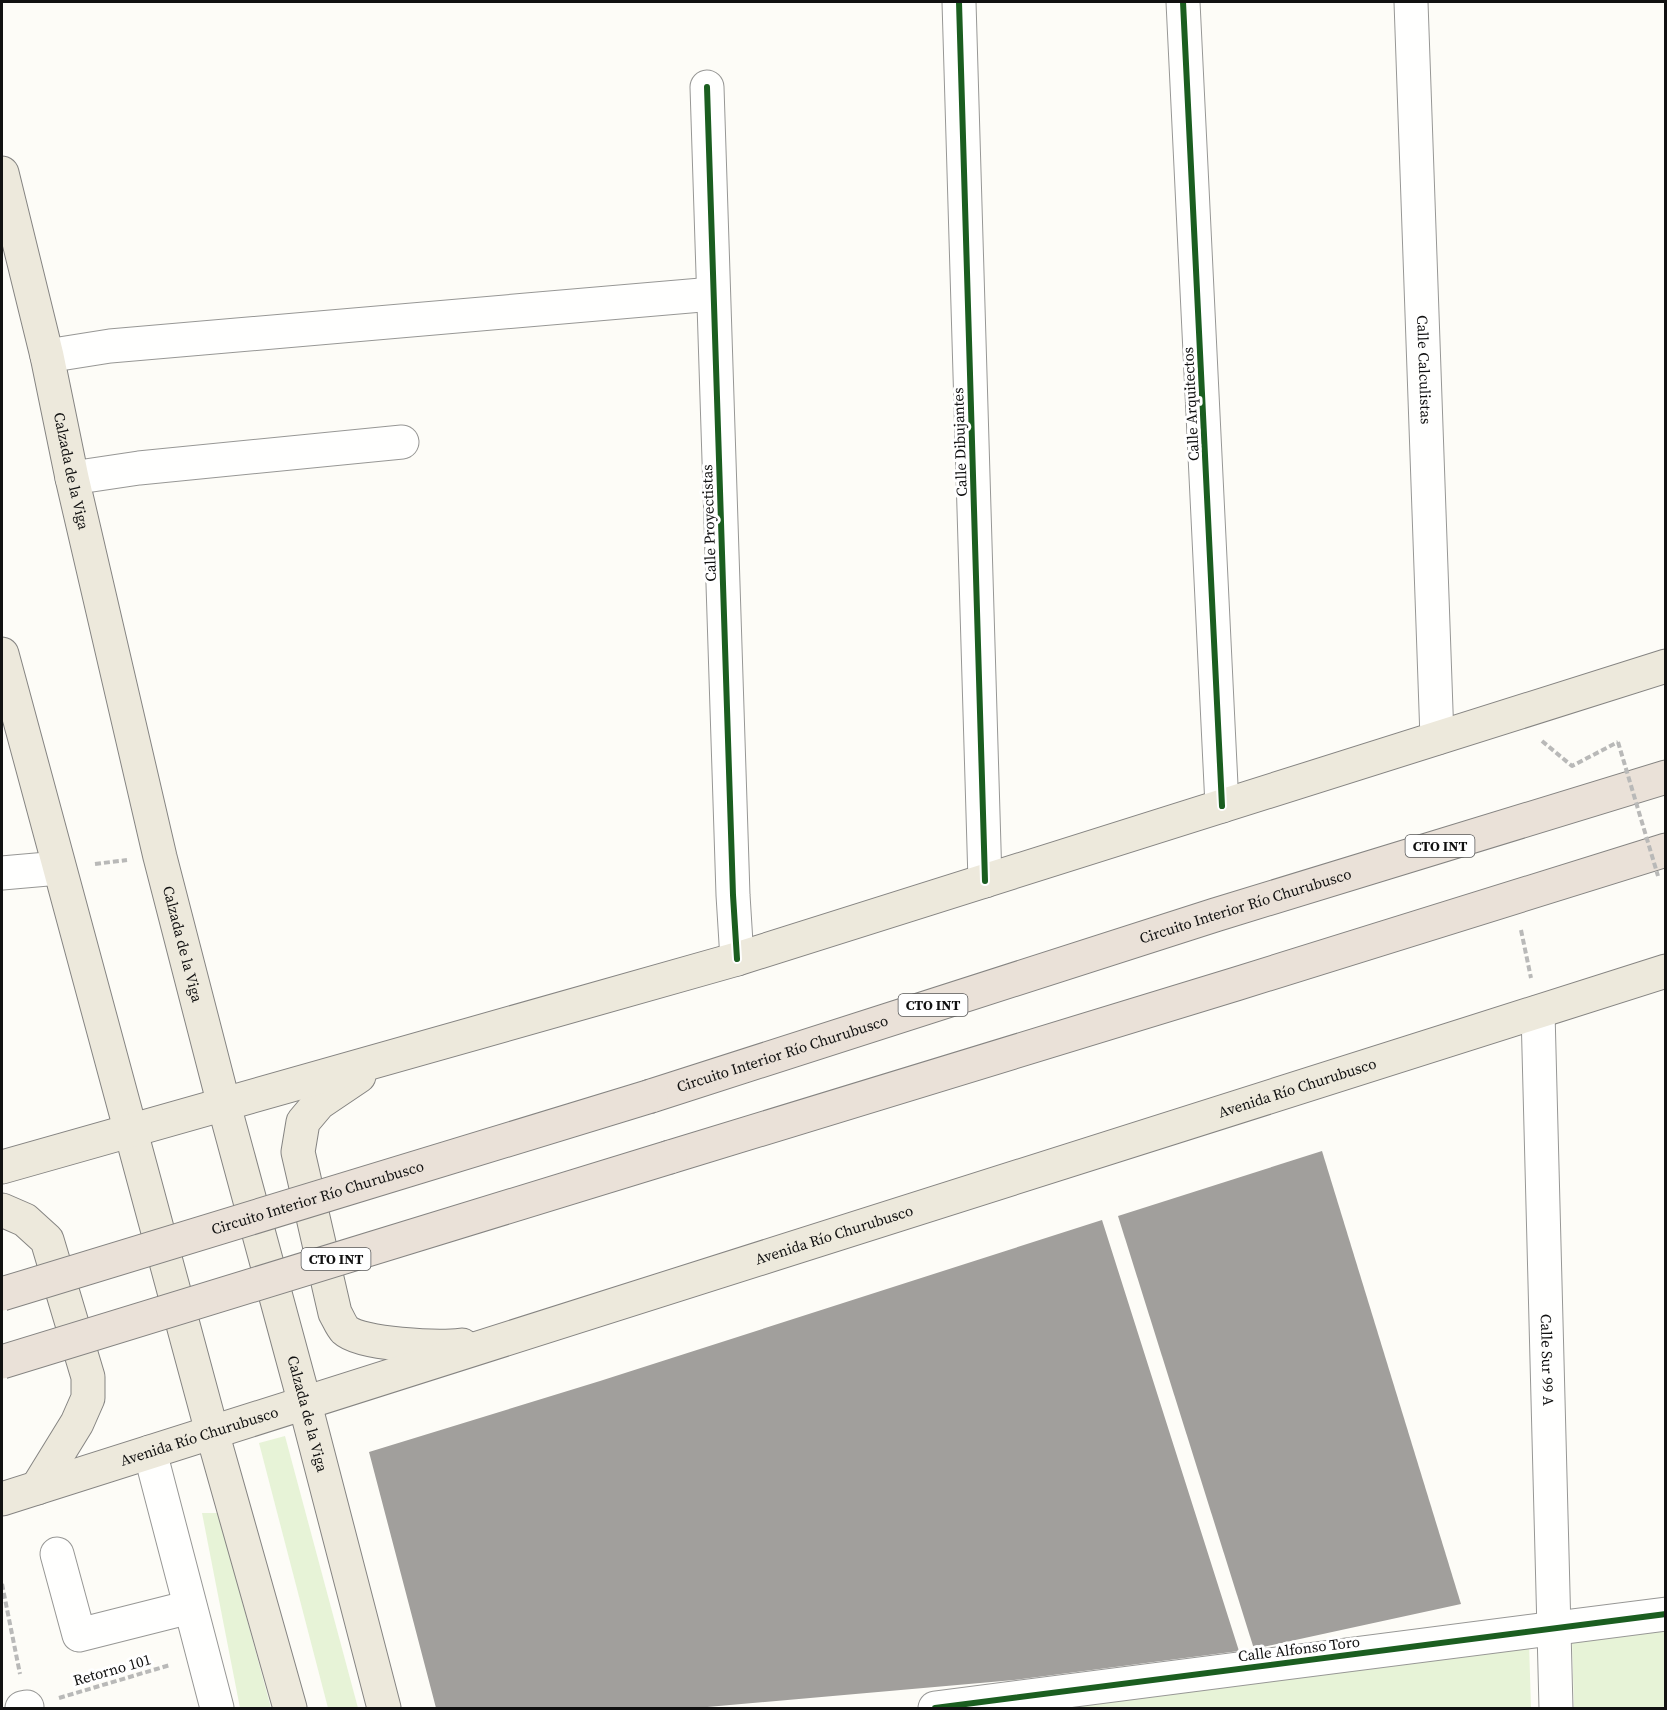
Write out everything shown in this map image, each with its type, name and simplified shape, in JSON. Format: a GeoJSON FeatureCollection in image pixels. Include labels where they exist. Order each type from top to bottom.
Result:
{"type":"FeatureCollection","features":[{"type":"Feature","properties":{"kind":"highway","name":"Circuito Interior Río Churubusco"},"geometry":{"type":"LineString","coordinates":[[2,1294],[651,1096],[1215,915],[1665,777]]}},
{"type":"Feature","properties":{"kind":"highway","name":"CTO INT"},"geometry":{"type":"LineString","coordinates":[[2,1362],[1514,897],[1662,863]]}},
{"type":"Feature","properties":{"kind":"main road","name":"Calzada de la Viga"},"geometry":{"type":"LineString","coordinates":[[2,173],[47,356],[72,478],[160,857],[384,1708]]}},
{"type":"Feature","properties":{"kind":"main road"},"geometry":{"type":"LineString","coordinates":[[2,654],[212,1432],[290,1708]]}},
{"type":"Feature","properties":{"kind":"main road"},"geometry":{"type":"LineString","coordinates":[[2,1167],[737,959],[1665,666]]}},
{"type":"Feature","properties":{"kind":"main road","name":"Avenida Río Churubusco"},"geometry":{"type":"LineString","coordinates":[[2,1499],[1665,971]]}},
{"type":"Feature","properties":{"kind":"main road"},"geometry":{"type":"LineString","coordinates":[[383,1060],[319,1103],[303,1122],[301,1132],[298,1152],[335,1313],[345,1330],[365,1339],[446,1347],[508,1339]]}},
{"type":"Feature","properties":{"kind":"main road"},"geometry":{"type":"LineString","coordinates":[[2,1210],[25,1220],[47,1240],[88,1377],[88,1398],[77,1423],[37,1488]]}},
{"type":"Feature","properties":{"kind":"street","name":"Calle Dibujantes"},"geometry":{"type":"LineString","coordinates":[[958,2],[985,881]]}},
{"type":"Feature","properties":{"kind":"street","name":"Calle Arquitectos"},"geometry":{"type":"LineString","coordinates":[[1183,2],[1222,806]]}},
{"type":"Feature","properties":{"kind":"street","name":"Calle Calculistas"},"geometry":{"type":"LineString","coordinates":[[1411,2],[1437,738]]}},
{"type":"Feature","properties":{"kind":"street","name":"Calle Proyectistas"},"geometry":{"type":"LineString","coordinates":[[707,87],[732,883],[737,959]]}},
{"type":"Feature","properties":{"kind":"street"},"geometry":{"type":"LineString","coordinates":[[47,356],[110,346],[713,294]]}},
{"type":"Feature","properties":{"kind":"street"},"geometry":{"type":"LineString","coordinates":[[72,478],[139,468],[402,442]]}},
{"type":"Feature","properties":{"kind":"street"},"geometry":{"type":"LineString","coordinates":[[2,873],[59,868]]}},
{"type":"Feature","properties":{"kind":"street","name":"Calle Sur 99 A"},"geometry":{"type":"LineString","coordinates":[[1538,1012],[1556,1708]]}},
{"type":"Feature","properties":{"kind":"street"},"geometry":{"type":"LineString","coordinates":[[150,1452],[217,1708]]}},
{"type":"Feature","properties":{"kind":"street"},"geometry":{"type":"LineString","coordinates":[[57,1554],[79,1635],[190,1607]]}},
{"type":"Feature","properties":{"kind":"street","name":"Calle Alfonso Toro"},"geometry":{"type":"LineString","coordinates":[[935,1708],[1665,1614]]}},
{"type":"Feature","properties":{"kind":"path"},"geometry":{"type":"LineString","coordinates":[[1572,766],[1618,742],[1662,863]]}},
{"type":"Feature","properties":{"kind":"path"},"geometry":{"type":"LineString","coordinates":[[59,868],[160,857]]}},
{"type":"Feature","properties":{"kind":"path"},"geometry":{"type":"LineString","coordinates":[[1514,897],[1538,1012]]}},
{"type":"Feature","properties":{"kind":"path"},"geometry":{"type":"LineString","coordinates":[[2,1584],[25,1708]]}},
{"type":"Feature","properties":{"kind":"green space"},"geometry":{"type":"Polygon","coordinates":[[[285,1436],[358,1708],[328,1708],[259,1443],[285,1436]]]}},
{"type":"Feature","properties":{"kind":"green space"},"geometry":{"type":"Polygon","coordinates":[[[202,1513],[218,1513],[271,1708],[240,1708],[202,1513]]]}},
{"type":"Feature","properties":{"kind":"green space"},"geometry":{"type":"Polygon","coordinates":[[[1665,1630],[1665,1708],[1574,1708],[1572,1642],[1665,1630]]]}},
{"type":"Feature","properties":{"kind":"green space"},"geometry":{"type":"Polygon","coordinates":[[[1529,1644],[1531,1708],[1022,1708],[1529,1644]]]}},
{"type":"Feature","properties":{"kind":"building"},"geometry":{"type":"Polygon","coordinates":[[[1322,1151],[1461,1604],[1254,1649],[1118,1216],[1322,1151]]]}},
{"type":"Feature","properties":{"kind":"building"},"geometry":{"type":"Polygon","coordinates":[[[1102,1220],[1239,1651],[1014,1680],[696,1708],[436,1708],[369,1452],[600,1381],[1102,1220]]]}},
{"type":"Feature","properties":{"kind":"cycle path"},"geometry":{"type":"LineString","coordinates":[[959,2],[985,881]]}},
{"type":"Feature","properties":{"kind":"cycle path"},"geometry":{"type":"LineString","coordinates":[[1183,2],[1222,806]]}},
{"type":"Feature","properties":{"kind":"cycle path"},"geometry":{"type":"LineString","coordinates":[[707,87],[737,959]]}},
{"type":"Feature","properties":{"kind":"cycle path"},"geometry":{"type":"LineString","coordinates":[[935,1708],[1666,1614]]}}]}
